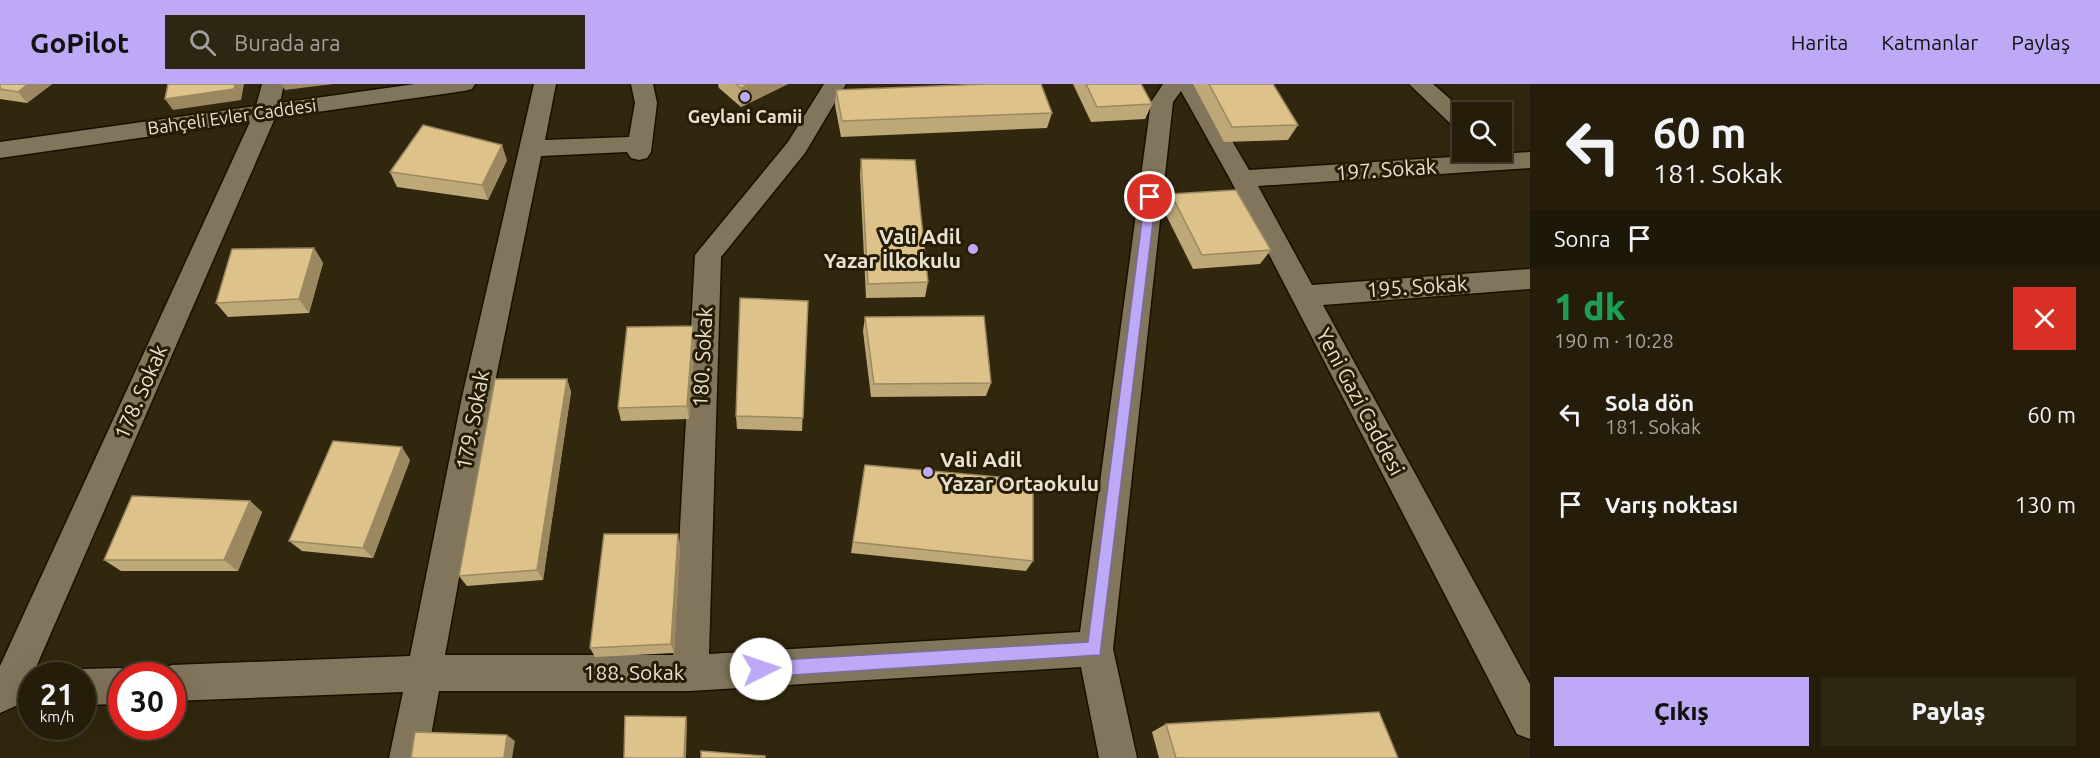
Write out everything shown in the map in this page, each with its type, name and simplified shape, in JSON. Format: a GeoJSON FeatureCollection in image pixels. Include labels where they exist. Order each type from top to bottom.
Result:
{"type":"FeatureCollection","features":[{"type":"Feature","properties":{"kind":"street","name":"178. Sokak"},"geometry":{"type":"LineString","coordinates":[[10,692],[266,112],[273,84]]}},
{"type":"Feature","properties":{"kind":"street","name":"Bahçeli Evler Caddesi"},"geometry":{"type":"LineString","coordinates":[[0,150],[464,84]]}},
{"type":"Feature","properties":{"kind":"street","name":"179. Sokak"},"geometry":{"type":"LineString","coordinates":[[408,758],[477,397],[533,148],[545,84]]}},
{"type":"Feature","properties":{"kind":"street"},"geometry":{"type":"LineString","coordinates":[[533,148],[640,148],[646,103],[642,84]]}},
{"type":"Feature","properties":{"kind":"street","name":"180. Sokak"},"geometry":{"type":"LineString","coordinates":[[690,673],[708,255],[797,147],[835,84]]}},
{"type":"Feature","properties":{"kind":"street"},"geometry":{"type":"LineString","coordinates":[[1118,758],[1095,649],[1162,102],[1174,84]]}},
{"type":"Feature","properties":{"kind":"street","name":"Yeni Gazi Caddesi"},"geometry":{"type":"LineString","coordinates":[[1188,84],[1242,179],[1530,721]]}},
{"type":"Feature","properties":{"kind":"street"},"geometry":{"type":"LineString","coordinates":[[1420,84],[1452,113]]}},
{"type":"Feature","properties":{"kind":"street","name":"197. Sokak"},"geometry":{"type":"LineString","coordinates":[[1242,179],[1460,162]]}},
{"type":"Feature","properties":{"kind":"street","name":"195. Sokak"},"geometry":{"type":"LineString","coordinates":[[1304,296],[1530,279]]}},
{"type":"Feature","properties":{"kind":"street","name":"188. Sokak"},"geometry":{"type":"LineString","coordinates":[[186,682],[424,673],[690,673],[1095,649]]}},
{"type":"Feature","properties":{"kind":"building"},"geometry":{"type":"Polygon","coordinates":[[[0,84],[28,84],[18,92],[0,89],[0,84]]]}},
{"type":"Feature","properties":{"kind":"building"},"geometry":{"type":"Polygon","coordinates":[[[168,84],[235,84],[234,89],[165,99],[168,84]]]}},
{"type":"Feature","properties":{"kind":"building"},"geometry":{"type":"Polygon","coordinates":[[[736,84],[749,84],[741,88],[736,84]]]}},
{"type":"Feature","properties":{"kind":"building"},"geometry":{"type":"Polygon","coordinates":[[[1041,84],[1052,113],[842,121],[836,90],[1041,84]]]}},
{"type":"Feature","properties":{"kind":"building"},"geometry":{"type":"Polygon","coordinates":[[[1086,84],[1141,84],[1152,104],[1097,107],[1086,84]]]}},
{"type":"Feature","properties":{"kind":"building"},"geometry":{"type":"Polygon","coordinates":[[[1209,84],[1273,84],[1298,125],[1232,127],[1209,84]]]}},
{"type":"Feature","properties":{"kind":"building"},"geometry":{"type":"Polygon","coordinates":[[[423,125],[502,145],[482,185],[390,172],[423,125]]]}},
{"type":"Feature","properties":{"kind":"building"},"geometry":{"type":"Polygon","coordinates":[[[861,159],[915,160],[928,282],[868,284],[861,159]]]}},
{"type":"Feature","properties":{"kind":"building"},"geometry":{"type":"Polygon","coordinates":[[[1236,190],[1271,250],[1202,255],[1171,194],[1236,190]]]}},
{"type":"Feature","properties":{"kind":"building"},"geometry":{"type":"Polygon","coordinates":[[[314,248],[299,299],[216,303],[232,249],[314,248]]]}},
{"type":"Feature","properties":{"kind":"building"},"geometry":{"type":"Polygon","coordinates":[[[740,298],[808,301],[803,418],[736,416],[740,298]]]}},
{"type":"Feature","properties":{"kind":"building"},"geometry":{"type":"Polygon","coordinates":[[[984,316],[991,383],[874,384],[865,317],[984,316]]]}},
{"type":"Feature","properties":{"kind":"building"},"geometry":{"type":"Polygon","coordinates":[[[693,326],[687,406],[618,408],[627,327],[693,326]]]}},
{"type":"Feature","properties":{"kind":"building"},"geometry":{"type":"Polygon","coordinates":[[[495,379],[567,379],[537,570],[459,576],[495,379]]]}},
{"type":"Feature","properties":{"kind":"building"},"geometry":{"type":"Polygon","coordinates":[[[333,441],[402,447],[363,548],[289,541],[333,441]]]}},
{"type":"Feature","properties":{"kind":"building"},"geometry":{"type":"Polygon","coordinates":[[[865,465],[1033,480],[1033,561],[853,542],[865,465]]]}},
{"type":"Feature","properties":{"kind":"building"},"geometry":{"type":"Polygon","coordinates":[[[132,496],[250,501],[224,560],[104,560],[132,496]]]}},
{"type":"Feature","properties":{"kind":"building"},"geometry":{"type":"Polygon","coordinates":[[[604,534],[678,534],[671,644],[590,648],[604,534]]]}},
{"type":"Feature","properties":{"kind":"building"},"geometry":{"type":"Polygon","coordinates":[[[1379,712],[1398,758],[1176,758],[1166,724],[1379,712]]]}},
{"type":"Feature","properties":{"kind":"building"},"geometry":{"type":"Polygon","coordinates":[[[625,716],[686,717],[684,758],[624,758],[625,716]]]}},
{"type":"Feature","properties":{"kind":"building"},"geometry":{"type":"Polygon","coordinates":[[[415,732],[507,735],[504,758],[411,758],[415,732]]]}},
{"type":"Feature","properties":{"kind":"building"},"geometry":{"type":"Polygon","coordinates":[[[701,751],[765,756],[765,758],[701,758],[701,751]]]}},
{"type":"Feature","properties":{"kind":"place","name":"Geylani Camii"},"geometry":{"type":"Point","coordinates":[745,97]}},
{"type":"Feature","properties":{"kind":"place","name":"Vali Adil Yazar İlkokulu"},"geometry":{"type":"Point","coordinates":[973,249]}},
{"type":"Feature","properties":{"kind":"place","name":"Vali Adil Yazar Ortaokulu"},"geometry":{"type":"Point","coordinates":[928,472]}},
{"type":"Feature","properties":{"kind":"route"},"geometry":{"type":"LineString","coordinates":[[761,669],[1095,649],[1150,197]]}}]}
